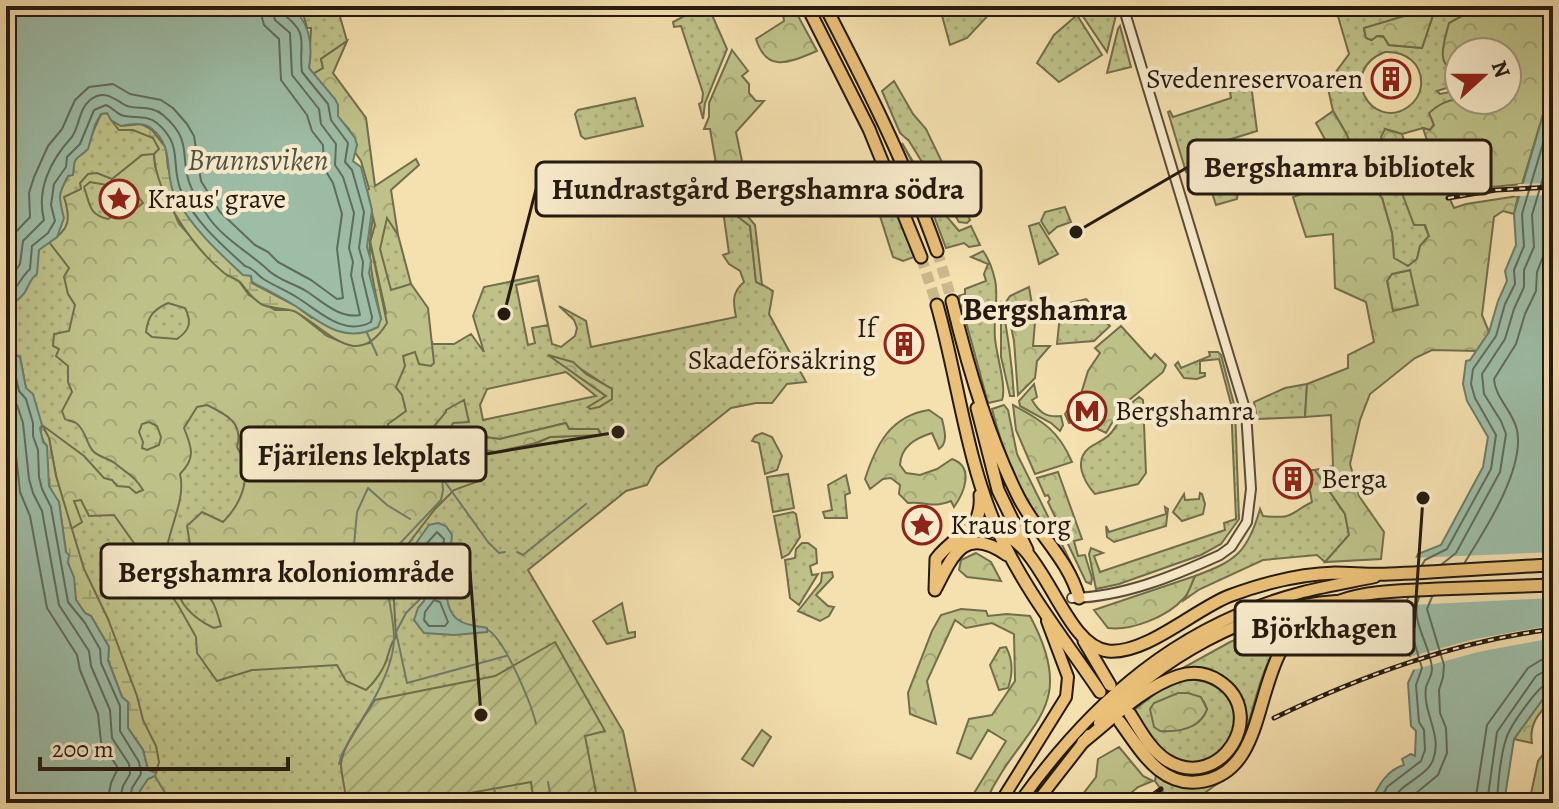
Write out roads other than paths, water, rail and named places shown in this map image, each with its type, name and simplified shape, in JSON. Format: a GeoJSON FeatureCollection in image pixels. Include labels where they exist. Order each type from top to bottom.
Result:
{"type":"FeatureCollection","features":[{"type":"Feature","properties":{"kind":"highway"},"geometry":{"type":"LineString","coordinates":[[807,6],[869,129],[921,257]]}},
{"type":"Feature","properties":{"kind":"highway"},"geometry":{"type":"LineString","coordinates":[[825,6],[884,123],[937,251]]}},
{"type":"Feature","properties":{"kind":"highway"},"geometry":{"type":"LineString","coordinates":[[937,305],[978,475],[998,532],[1037,597],[1105,688],[1078,630],[1033,560],[998,490],[952,301]]}},
{"type":"Feature","properties":{"kind":"highway"},"geometry":{"type":"LineString","coordinates":[[966,357],[1005,472],[1032,520],[1071,576],[1076,598]]}},
{"type":"Feature","properties":{"kind":"highway"},"geometry":{"type":"LineString","coordinates":[[978,475],[981,510],[977,522],[936,559],[935,590],[955,553],[970,543],[987,543],[1011,558]]}},
{"type":"Feature","properties":{"kind":"highway"},"geometry":{"type":"LineString","coordinates":[[954,540],[975,532],[998,532],[1011,539],[1033,560]]}},
{"type":"Feature","properties":{"kind":"highway"},"geometry":{"type":"LineString","coordinates":[[1078,630],[1100,649],[1122,650],[1137,646],[1210,604],[1285,580],[1553,565]]}},
{"type":"Feature","properties":{"kind":"highway"},"geometry":{"type":"LineString","coordinates":[[1083,742],[1145,693],[1170,679],[1189,673],[1207,675],[1224,685],[1238,704],[1241,719],[1238,736],[1228,753],[1213,764],[1195,768],[1175,764],[1159,754],[1125,718],[1146,758],[1161,773],[1189,782],[1218,776],[1235,764],[1248,746],[1272,665],[1286,641],[1304,621],[1340,601],[1400,591],[1553,585]]}},
{"type":"Feature","properties":{"kind":"main road"},"geometry":{"type":"LineString","coordinates":[[1019,803],[1081,724],[1120,687],[1165,653],[1247,611],[1335,579]]}},
{"type":"Feature","properties":{"kind":"main road"},"geometry":{"type":"LineString","coordinates":[[1000,803],[1066,697],[1068,677],[1065,665],[1037,597]]}},
{"type":"Feature","properties":{"kind":"main road"},"geometry":{"type":"LineString","coordinates":[[1036,803],[1083,742],[1139,686],[1210,640],[1250,622],[1291,608],[1340,601]]}},
{"type":"Feature","properties":{"kind":"street"},"geometry":{"type":"LineString","coordinates":[[1076,598],[1126,590],[1220,555],[1231,547],[1247,522],[1251,489],[1244,401],[1123,6]]}},
{"type":"Feature","properties":{"kind":"water","name":"Brunnsviken"},"geometry":{"type":"Polygon","coordinates":[[[6,6],[288,6],[292,11],[300,6],[300,16],[310,41],[309,68],[335,99],[338,116],[357,145],[353,161],[361,167],[372,210],[367,247],[371,261],[369,273],[381,319],[378,327],[356,334],[335,330],[252,282],[251,276],[243,275],[205,238],[182,208],[172,187],[164,144],[159,136],[144,125],[121,126],[111,120],[107,113],[101,114],[88,149],[76,159],[73,175],[68,176],[62,188],[60,201],[64,218],[57,237],[39,250],[37,274],[6,313],[6,6]]]}},
{"type":"Feature","properties":{"kind":"water"},"geometry":{"type":"Polygon","coordinates":[[[1553,71],[1553,685],[1514,739],[1504,803],[1370,803],[1387,775],[1404,765],[1402,759],[1411,754],[1415,756],[1416,731],[1411,726],[1408,683],[1414,670],[1395,607],[1418,554],[1441,545],[1483,467],[1488,437],[1467,401],[1463,384],[1466,361],[1470,360],[1489,332],[1507,281],[1505,271],[1516,245],[1514,214],[1550,99],[1553,71]]]}},
{"type":"Feature","properties":{"kind":"water"},"geometry":{"type":"Polygon","coordinates":[[[6,324],[15,355],[20,357],[26,388],[33,394],[42,425],[43,442],[47,446],[49,486],[59,502],[76,600],[91,616],[109,647],[108,660],[122,697],[128,702],[128,728],[143,750],[148,770],[156,773],[140,791],[137,803],[6,803],[6,324]]]}},
{"type":"Feature","properties":{"kind":"water"},"geometry":{"type":"Polygon","coordinates":[[[438,523],[446,526],[452,535],[446,582],[449,606],[454,616],[462,622],[487,628],[487,632],[454,635],[424,633],[414,620],[425,593],[419,587],[405,586],[404,570],[424,531],[429,525],[438,523]]]}},
{"type":"Feature","properties":{"kind":"waterway"},"geometry":{"type":"LineString","coordinates":[[367,333],[377,355]]}},
{"type":"Feature","properties":{"kind":"waterway"},"geometry":{"type":"LineString","coordinates":[[430,461],[488,542],[499,553],[505,552]]}},
{"type":"Feature","properties":{"kind":"waterway"},"geometry":{"type":"LineString","coordinates":[[339,764],[383,681],[393,651],[387,557],[441,500],[442,477]]}},
{"type":"Feature","properties":{"kind":"waterway"},"geometry":{"type":"LineString","coordinates":[[367,584],[358,574],[354,545],[357,512],[368,488],[410,519]]}},
{"type":"Feature","properties":{"kind":"waterway"},"geometry":{"type":"LineString","coordinates":[[517,552],[523,555],[586,504]]}},
{"type":"Feature","properties":{"kind":"waterway"},"geometry":{"type":"LineString","coordinates":[[356,545],[381,549]]}},
{"type":"Feature","properties":{"kind":"waterway"},"geometry":{"type":"LineString","coordinates":[[425,594],[406,613],[396,632],[407,683],[506,656]]}},
{"type":"Feature","properties":{"kind":"waterway"},"geometry":{"type":"LineString","coordinates":[[488,630],[509,659],[536,724]]}},
{"type":"Feature","properties":{"kind":"waterway"},"geometry":{"type":"LineString","coordinates":[[155,776],[171,803]]}},
{"type":"Feature","properties":{"kind":"waterway"},"geometry":{"type":"LineString","coordinates":[[548,782],[552,803]]}},
{"type":"Feature","properties":{"kind":"waterway"},"geometry":{"type":"LineString","coordinates":[[494,788],[497,803]]}},
{"type":"Feature","properties":{"kind":"waterway"},"geometry":{"type":"LineString","coordinates":[[344,793],[346,803]]}},
{"type":"Feature","properties":{"kind":"waterway"},"geometry":{"type":"LineString","coordinates":[[225,803],[230,801]]}},
{"type":"Feature","properties":{"kind":"tunnel"},"geometry":{"type":"LineString","coordinates":[[937,251],[952,301]]}},
{"type":"Feature","properties":{"kind":"tunnel"},"geometry":{"type":"LineString","coordinates":[[921,257],[937,305]]}},
{"type":"Feature","properties":{"kind":"railway"},"geometry":{"type":"LineString","coordinates":[[1448,198],[1496,190],[1553,187]]}},
{"type":"Feature","properties":{"kind":"railway"},"geometry":{"type":"LineString","coordinates":[[1274,718],[1410,662],[1480,642],[1553,629]]}},
{"type":"Feature","properties":{"kind":"railway"},"geometry":{"type":"LineString","coordinates":[[1142,803],[1161,789]]}},
{"type":"Feature","properties":{"kind":"place","name":"Svedenreservoaren"},"geometry":{"type":"Point","coordinates":[1391,79]}},
{"type":"Feature","properties":{"kind":"place","name":"Kraus' grave"},"geometry":{"type":"Point","coordinates":[119,199]}},
{"type":"Feature","properties":{"kind":"place","name":"Bergshamra bibliotek"},"geometry":{"type":"Point","coordinates":[1076,232]}},
{"type":"Feature","properties":{"kind":"place","name":"Hundrastgård Bergshamra södra"},"geometry":{"type":"Point","coordinates":[504,314]}},
{"type":"Feature","properties":{"kind":"place","name":"If Skadeförsäkring"},"geometry":{"type":"Point","coordinates":[904,344]}},
{"type":"Feature","properties":{"kind":"place","name":"Bergshamra"},"geometry":{"type":"Point","coordinates":[1087,411]}},
{"type":"Feature","properties":{"kind":"place","name":"Fjärilens lekplats"},"geometry":{"type":"Point","coordinates":[618,432]}},
{"type":"Feature","properties":{"kind":"place","name":"Berga"},"geometry":{"type":"Point","coordinates":[1293,479]}},
{"type":"Feature","properties":{"kind":"place","name":"Björkhagen"},"geometry":{"type":"Point","coordinates":[1423,498]}},
{"type":"Feature","properties":{"kind":"place","name":"Kraus torg"},"geometry":{"type":"Point","coordinates":[922,525]}},
{"type":"Feature","properties":{"kind":"place","name":"Bergshamra koloniområde"},"geometry":{"type":"Point","coordinates":[481,715]}},
{"type":"Feature","properties":{"kind":"district","name":"Bergshamra"},"geometry":{"type":"Point","coordinates":[1045,309]}}]}
